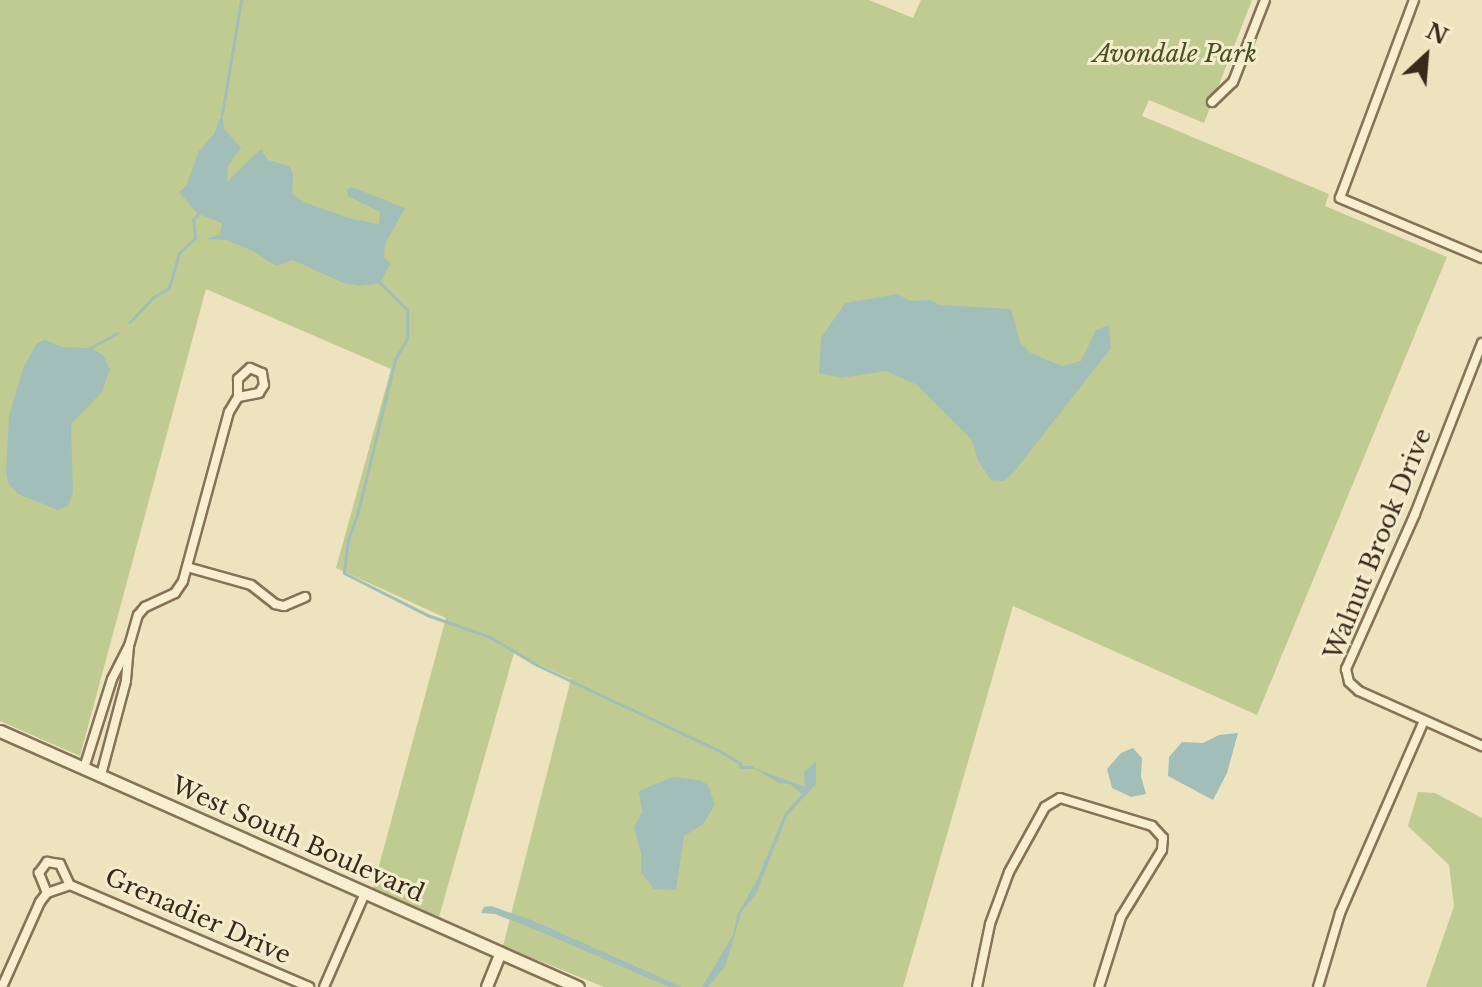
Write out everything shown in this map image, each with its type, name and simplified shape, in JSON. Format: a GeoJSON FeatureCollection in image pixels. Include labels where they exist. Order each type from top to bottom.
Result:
{"type":"FeatureCollection","features":[{"type":"Feature","properties":{"kind":"main road","name":"West South Boulevard"},"geometry":{"type":"LineString","coordinates":[[0,731],[578,987]]}},
{"type":"Feature","properties":{"kind":"street"},"geometry":{"type":"LineString","coordinates":[[1212,102],[1233,82],[1265,0]]}},
{"type":"Feature","properties":{"kind":"street"},"geometry":{"type":"LineString","coordinates":[[1414,0],[1340,198],[1482,258]]}},
{"type":"Feature","properties":{"kind":"street","name":"Walnut Brook Drive"},"geometry":{"type":"LineString","coordinates":[[1482,343],[1415,514],[1346,669],[1354,688],[1482,746]]}},
{"type":"Feature","properties":{"kind":"street"},"geometry":{"type":"LineString","coordinates":[[84,768],[112,679],[129,646],[138,615],[175,593],[187,567],[229,412],[238,397]]}},
{"type":"Feature","properties":{"kind":"street"},"geometry":{"type":"LineString","coordinates":[[187,567],[251,585],[275,604],[284,606],[305,597]]}},
{"type":"Feature","properties":{"kind":"street"},"geometry":{"type":"LineString","coordinates":[[101,775],[126,681],[129,646]]}},
{"type":"Feature","properties":{"kind":"street"},"geometry":{"type":"LineString","coordinates":[[1318,987],[1340,913],[1424,721]]}},
{"type":"Feature","properties":{"kind":"street"},"geometry":{"type":"LineString","coordinates":[[977,987],[990,924],[1019,851],[1045,807],[1054,799],[1065,798],[1152,826],[1163,838],[1162,850],[1121,917],[1099,987]]}},
{"type":"Feature","properties":{"kind":"street","name":"Grenadier Drive"},"geometry":{"type":"LineString","coordinates":[[70,885],[60,864],[47,862],[39,873],[47,893],[70,885],[85,888],[309,987]]}},
{"type":"Feature","properties":{"kind":"street"},"geometry":{"type":"LineString","coordinates":[[2,987],[47,893]]}},
{"type":"Feature","properties":{"kind":"street"},"geometry":{"type":"LineString","coordinates":[[324,987],[365,893]]}},
{"type":"Feature","properties":{"kind":"street"},"geometry":{"type":"LineString","coordinates":[[487,987],[501,953]]}},
{"type":"Feature","properties":{"kind":"green space","name":"Avondale Park"},"geometry":{"type":"Polygon","coordinates":[[[0,0],[869,0],[913,18],[921,0],[1252,0],[1204,123],[1149,100],[1142,116],[1329,194],[1325,206],[1447,257],[1257,715],[1013,606],[903,987],[604,987],[503,946],[571,679],[514,653],[439,917],[373,888],[446,618],[336,568],[391,369],[206,289],[80,756],[0,721],[0,0]]]}},
{"type":"Feature","properties":{"kind":"green space"},"geometry":{"type":"Polygon","coordinates":[[[1418,792],[1435,793],[1482,818],[1482,987],[1426,987],[1454,906],[1449,865],[1408,826],[1418,792]]]}},
{"type":"Feature","properties":{"kind":"water"},"geometry":{"type":"Polygon","coordinates":[[[222,114],[224,129],[241,148],[228,166],[227,182],[261,149],[268,160],[289,166],[293,173],[292,194],[306,203],[352,219],[379,224],[380,212],[348,196],[347,189],[352,187],[405,208],[385,244],[384,258],[391,263],[380,283],[362,286],[343,283],[293,260],[276,266],[253,251],[226,240],[206,239],[220,234],[222,223],[198,214],[179,192],[186,186],[199,151],[214,134],[222,114]]]}},
{"type":"Feature","properties":{"kind":"water"},"geometry":{"type":"Polygon","coordinates":[[[898,294],[910,301],[930,300],[939,305],[1011,309],[1020,342],[1029,352],[1062,366],[1081,361],[1096,330],[1109,325],[1111,348],[1014,472],[1004,481],[991,480],[978,461],[972,440],[917,385],[886,371],[841,378],[819,373],[821,338],[845,303],[898,294]]]}},
{"type":"Feature","properties":{"kind":"water"},"geometry":{"type":"Polygon","coordinates":[[[45,340],[63,347],[90,348],[103,355],[110,369],[102,392],[71,424],[73,493],[68,506],[58,510],[18,494],[8,483],[6,472],[9,416],[23,368],[37,343],[45,340]]]}},
{"type":"Feature","properties":{"kind":"water"},"geometry":{"type":"Polygon","coordinates":[[[1238,733],[1227,773],[1213,800],[1168,776],[1169,757],[1182,742],[1203,743],[1219,735],[1238,733]]]}},
{"type":"Feature","properties":{"kind":"water"},"geometry":{"type":"Polygon","coordinates":[[[1133,748],[1142,758],[1141,776],[1146,794],[1131,797],[1112,788],[1107,769],[1121,753],[1133,748]]]}},
{"type":"Feature","properties":{"kind":"water"},"geometry":{"type":"Polygon","coordinates":[[[816,762],[816,784],[787,816],[756,894],[742,911],[725,967],[708,987],[702,987],[733,935],[737,915],[757,880],[785,813],[802,794],[790,784],[779,783],[752,767],[805,787],[804,772],[816,762]]]}},
{"type":"Feature","properties":{"kind":"water"},"geometry":{"type":"Polygon","coordinates":[[[673,777],[700,780],[708,785],[715,805],[703,824],[684,836],[676,890],[654,889],[641,873],[641,853],[634,828],[642,812],[639,791],[673,777]]]}},
{"type":"Feature","properties":{"kind":"water"},"geometry":{"type":"Polygon","coordinates":[[[491,906],[534,921],[682,987],[669,987],[546,934],[495,914],[481,913],[484,907],[491,906]]]}},
{"type":"Feature","properties":{"kind":"waterway"},"geometry":{"type":"LineString","coordinates":[[222,114],[241,0]]}},
{"type":"Feature","properties":{"kind":"waterway"},"geometry":{"type":"LineString","coordinates":[[130,322],[153,297],[169,288],[179,253],[195,238],[193,220],[198,214]]}},
{"type":"Feature","properties":{"kind":"waterway"},"geometry":{"type":"LineString","coordinates":[[380,283],[407,310],[407,338],[395,360],[358,512],[348,539],[344,573],[427,615],[490,637],[537,665],[718,750],[740,763],[740,767],[752,767]]}},
{"type":"Feature","properties":{"kind":"waterway"},"geometry":{"type":"LineString","coordinates":[[90,348],[117,333]]}}]}
